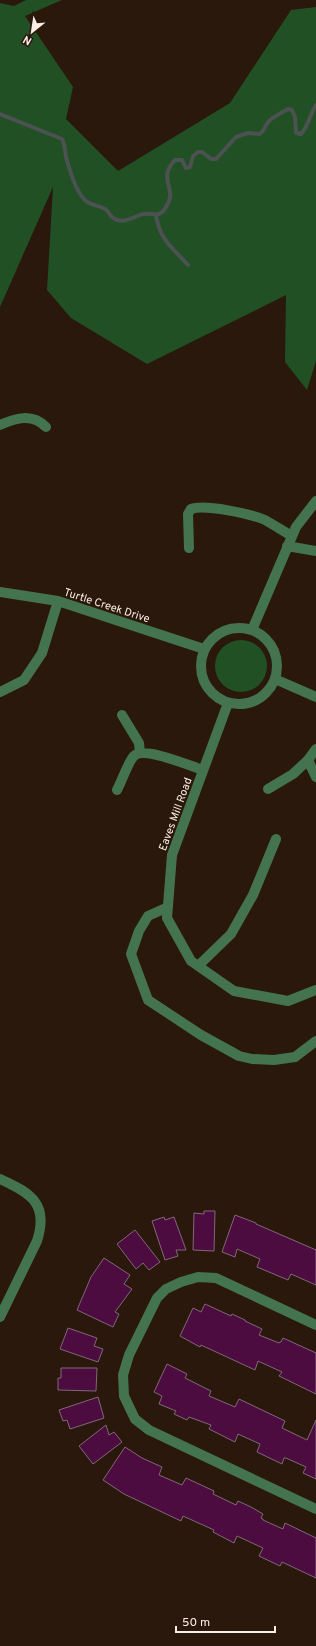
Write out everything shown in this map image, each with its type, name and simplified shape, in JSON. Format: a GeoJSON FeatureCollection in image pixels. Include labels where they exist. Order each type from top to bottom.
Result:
{"type":"FeatureCollection","features":[{"type":"Feature","properties":{"kind":"street"},"geometry":{"type":"LineString","coordinates":[[0,425],[24,418],[33,418],[40,421],[46,427]]}},
{"type":"Feature","properties":{"kind":"street"},"geometry":{"type":"LineString","coordinates":[[252,630],[296,527],[316,501]]}},
{"type":"Feature","properties":{"kind":"street"},"geometry":{"type":"LineString","coordinates":[[188,548],[188,514],[191,509],[196,507],[225,510],[264,520],[292,536]]}},
{"type":"Feature","properties":{"kind":"street"},"geometry":{"type":"LineString","coordinates":[[287,546],[314,552],[316,551]]}},
{"type":"Feature","properties":{"kind":"street","name":"Turtle Creek Drive"},"geometry":{"type":"LineString","coordinates":[[0,592],[58,601],[204,649]]}},
{"type":"Feature","properties":{"kind":"street"},"geometry":{"type":"LineString","coordinates":[[0,692],[24,680],[42,653],[58,601]]}},
{"type":"Feature","properties":{"kind":"street"},"geometry":{"type":"LineString","coordinates":[[238,628],[252,630],[268,642],[277,659],[276,679],[268,692],[256,700],[242,704],[228,703],[214,695],[204,681],[201,665],[204,649],[213,638],[224,631],[238,628]]}},
{"type":"Feature","properties":{"kind":"street"},"geometry":{"type":"LineString","coordinates":[[276,679],[316,697]]}},
{"type":"Feature","properties":{"kind":"street","name":"Eaves Mill Road"},"geometry":{"type":"LineString","coordinates":[[228,703],[172,855],[167,918],[191,961],[234,991],[288,1002],[316,990]]}},
{"type":"Feature","properties":{"kind":"street"},"geometry":{"type":"LineString","coordinates":[[122,715],[139,743],[140,753]]}},
{"type":"Feature","properties":{"kind":"street"},"geometry":{"type":"LineString","coordinates":[[268,788],[293,774],[308,760],[316,749]]}},
{"type":"Feature","properties":{"kind":"street"},"geometry":{"type":"LineString","coordinates":[[117,790],[134,756],[140,753],[151,753],[203,770]]}},
{"type":"Feature","properties":{"kind":"street"},"geometry":{"type":"LineString","coordinates":[[308,760],[316,777]]}},
{"type":"Feature","properties":{"kind":"street"},"geometry":{"type":"LineString","coordinates":[[198,966],[231,934],[253,895],[276,839]]}},
{"type":"Feature","properties":{"kind":"street"},"geometry":{"type":"LineString","coordinates":[[168,907],[148,916],[139,931],[131,954],[148,1000],[201,1035],[239,1056],[252,1059],[274,1060],[295,1057],[316,1041]]}},
{"type":"Feature","properties":{"kind":"street"},"geometry":{"type":"LineString","coordinates":[[0,1179],[22,1189],[29,1195],[35,1202],[41,1221],[37,1241],[0,1317]]}},
{"type":"Feature","properties":{"kind":"street"},"geometry":{"type":"LineString","coordinates":[[316,1325],[216,1278],[198,1278],[181,1282],[166,1289],[157,1298],[129,1355],[123,1375],[124,1396],[135,1419],[149,1430],[316,1509]]}},
{"type":"Feature","properties":{"kind":"green space"},"geometry":{"type":"Polygon","coordinates":[[[26,0],[62,0],[25,16],[73,87],[66,119],[118,171],[230,103],[291,10],[316,7],[316,361],[307,390],[285,362],[286,295],[147,364],[71,318],[47,290],[53,187],[0,307],[0,3],[14,6],[26,0]]]}},
{"type":"Feature","properties":{"kind":"green space"},"geometry":{"type":"Polygon","coordinates":[[[236,640],[246,640],[255,644],[263,652],[267,661],[267,671],[263,680],[255,688],[246,692],[236,692],[227,688],[219,680],[215,671],[215,661],[219,652],[227,644],[236,640]]]}},
{"type":"Feature","properties":{"kind":"building"},"geometry":{"type":"Polygon","coordinates":[[[204,1211],[215,1211],[214,1251],[193,1250],[194,1213],[204,1214],[204,1211]]]}},
{"type":"Feature","properties":{"kind":"building"},"geometry":{"type":"Polygon","coordinates":[[[235,1215],[316,1250],[316,1285],[291,1274],[288,1280],[257,1267],[260,1259],[237,1249],[235,1257],[222,1252],[235,1215]]]}},
{"type":"Feature","properties":{"kind":"building"},"geometry":{"type":"Polygon","coordinates":[[[164,1217],[165,1220],[174,1217],[186,1250],[176,1250],[178,1256],[165,1260],[152,1221],[164,1217]]]}},
{"type":"Feature","properties":{"kind":"building"},"geometry":{"type":"Polygon","coordinates":[[[135,1230],[160,1262],[149,1270],[143,1263],[136,1269],[117,1244],[135,1230]]]}},
{"type":"Feature","properties":{"kind":"building"},"geometry":{"type":"Polygon","coordinates":[[[104,1258],[130,1275],[124,1284],[132,1289],[115,1312],[119,1314],[113,1327],[77,1310],[91,1277],[104,1258]]]}},
{"type":"Feature","properties":{"kind":"building"},"geometry":{"type":"Polygon","coordinates":[[[205,1304],[231,1316],[232,1314],[262,1329],[259,1335],[279,1343],[283,1338],[316,1353],[316,1394],[279,1376],[282,1372],[258,1361],[255,1370],[201,1345],[200,1347],[180,1336],[193,1308],[201,1312],[205,1304]]]}},
{"type":"Feature","properties":{"kind":"building"},"geometry":{"type":"Polygon","coordinates":[[[68,1328],[97,1338],[94,1346],[103,1349],[98,1362],[60,1349],[68,1328]]]}},
{"type":"Feature","properties":{"kind":"building"},"geometry":{"type":"Polygon","coordinates":[[[167,1364],[187,1374],[185,1378],[211,1391],[209,1396],[235,1407],[239,1399],[285,1421],[282,1428],[307,1440],[316,1420],[316,1479],[303,1473],[306,1467],[286,1458],[284,1458],[282,1464],[257,1452],[260,1444],[238,1434],[235,1442],[209,1429],[211,1425],[189,1417],[187,1420],[174,1414],[176,1411],[159,1404],[162,1396],[154,1392],[167,1364]]]}},
{"type":"Feature","properties":{"kind":"building"},"geometry":{"type":"Polygon","coordinates":[[[61,1368],[97,1368],[96,1391],[58,1390],[58,1378],[61,1378],[61,1368]]]}},
{"type":"Feature","properties":{"kind":"building"},"geometry":{"type":"Polygon","coordinates":[[[98,1397],[104,1418],[70,1429],[67,1420],[63,1421],[59,1410],[98,1397]]]}},
{"type":"Feature","properties":{"kind":"building"},"geometry":{"type":"Polygon","coordinates":[[[106,1425],[109,1435],[114,1432],[122,1442],[93,1464],[79,1446],[106,1425]]]}},
{"type":"Feature","properties":{"kind":"building"},"geometry":{"type":"Polygon","coordinates":[[[125,1447],[142,1458],[162,1467],[159,1475],[182,1485],[186,1478],[214,1491],[213,1494],[236,1505],[238,1501],[251,1507],[263,1514],[261,1518],[263,1520],[283,1529],[285,1523],[316,1538],[316,1578],[282,1562],[280,1566],[259,1556],[263,1548],[237,1536],[234,1543],[213,1532],[214,1530],[183,1516],[181,1521],[124,1494],[103,1480],[125,1447]]]}},
{"type":"Feature","properties":{"kind":"waterway"},"geometry":{"type":"LineString","coordinates":[[0,114],[62,139],[71,174],[83,198],[88,203],[105,209],[114,219],[121,221],[144,214],[157,214],[163,211],[169,200],[170,194],[167,173],[175,160],[182,160],[186,168],[190,167],[193,156],[198,152],[202,152],[211,159],[216,159],[236,137],[248,133],[260,134],[270,120],[288,109],[292,110],[295,117],[296,133],[301,134],[316,105]]}},
{"type":"Feature","properties":{"kind":"waterway"},"geometry":{"type":"LineString","coordinates":[[156,215],[160,231],[164,238],[188,265]]}}]}
